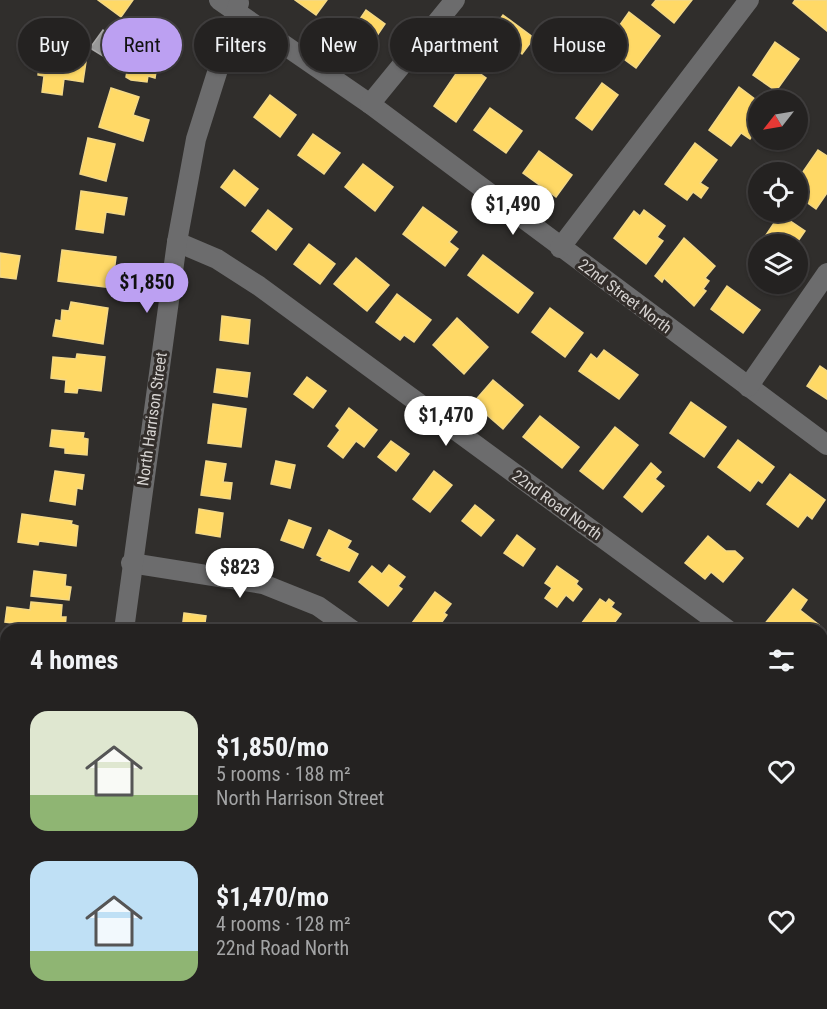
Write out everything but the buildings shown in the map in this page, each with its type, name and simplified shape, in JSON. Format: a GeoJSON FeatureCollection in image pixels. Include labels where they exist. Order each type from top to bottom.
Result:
{"type":"FeatureCollection","features":[{"type":"Feature","properties":{"kind":"street","name":"22nd Street North"},"geometry":{"type":"LineString","coordinates":[[219,0],[238,6],[827,445]]}},
{"type":"Feature","properties":{"kind":"street"},"geometry":{"type":"LineString","coordinates":[[370,105],[455,0]]}},
{"type":"Feature","properties":{"kind":"street"},"geometry":{"type":"LineString","coordinates":[[560,248],[749,0]]}},
{"type":"Feature","properties":{"kind":"street","name":"North Harrison Street"},"geometry":{"type":"LineString","coordinates":[[125,624],[131,563],[177,242],[196,139],[238,6]]}},
{"type":"Feature","properties":{"kind":"street","name":"22nd Road North"},"geometry":{"type":"LineString","coordinates":[[177,242],[217,259],[259,286],[720,624]]}},
{"type":"Feature","properties":{"kind":"street"},"geometry":{"type":"LineString","coordinates":[[748,387],[827,273]]}},
{"type":"Feature","properties":{"kind":"street"},"geometry":{"type":"LineString","coordinates":[[131,563],[263,584],[318,606],[344,624]]}}]}
